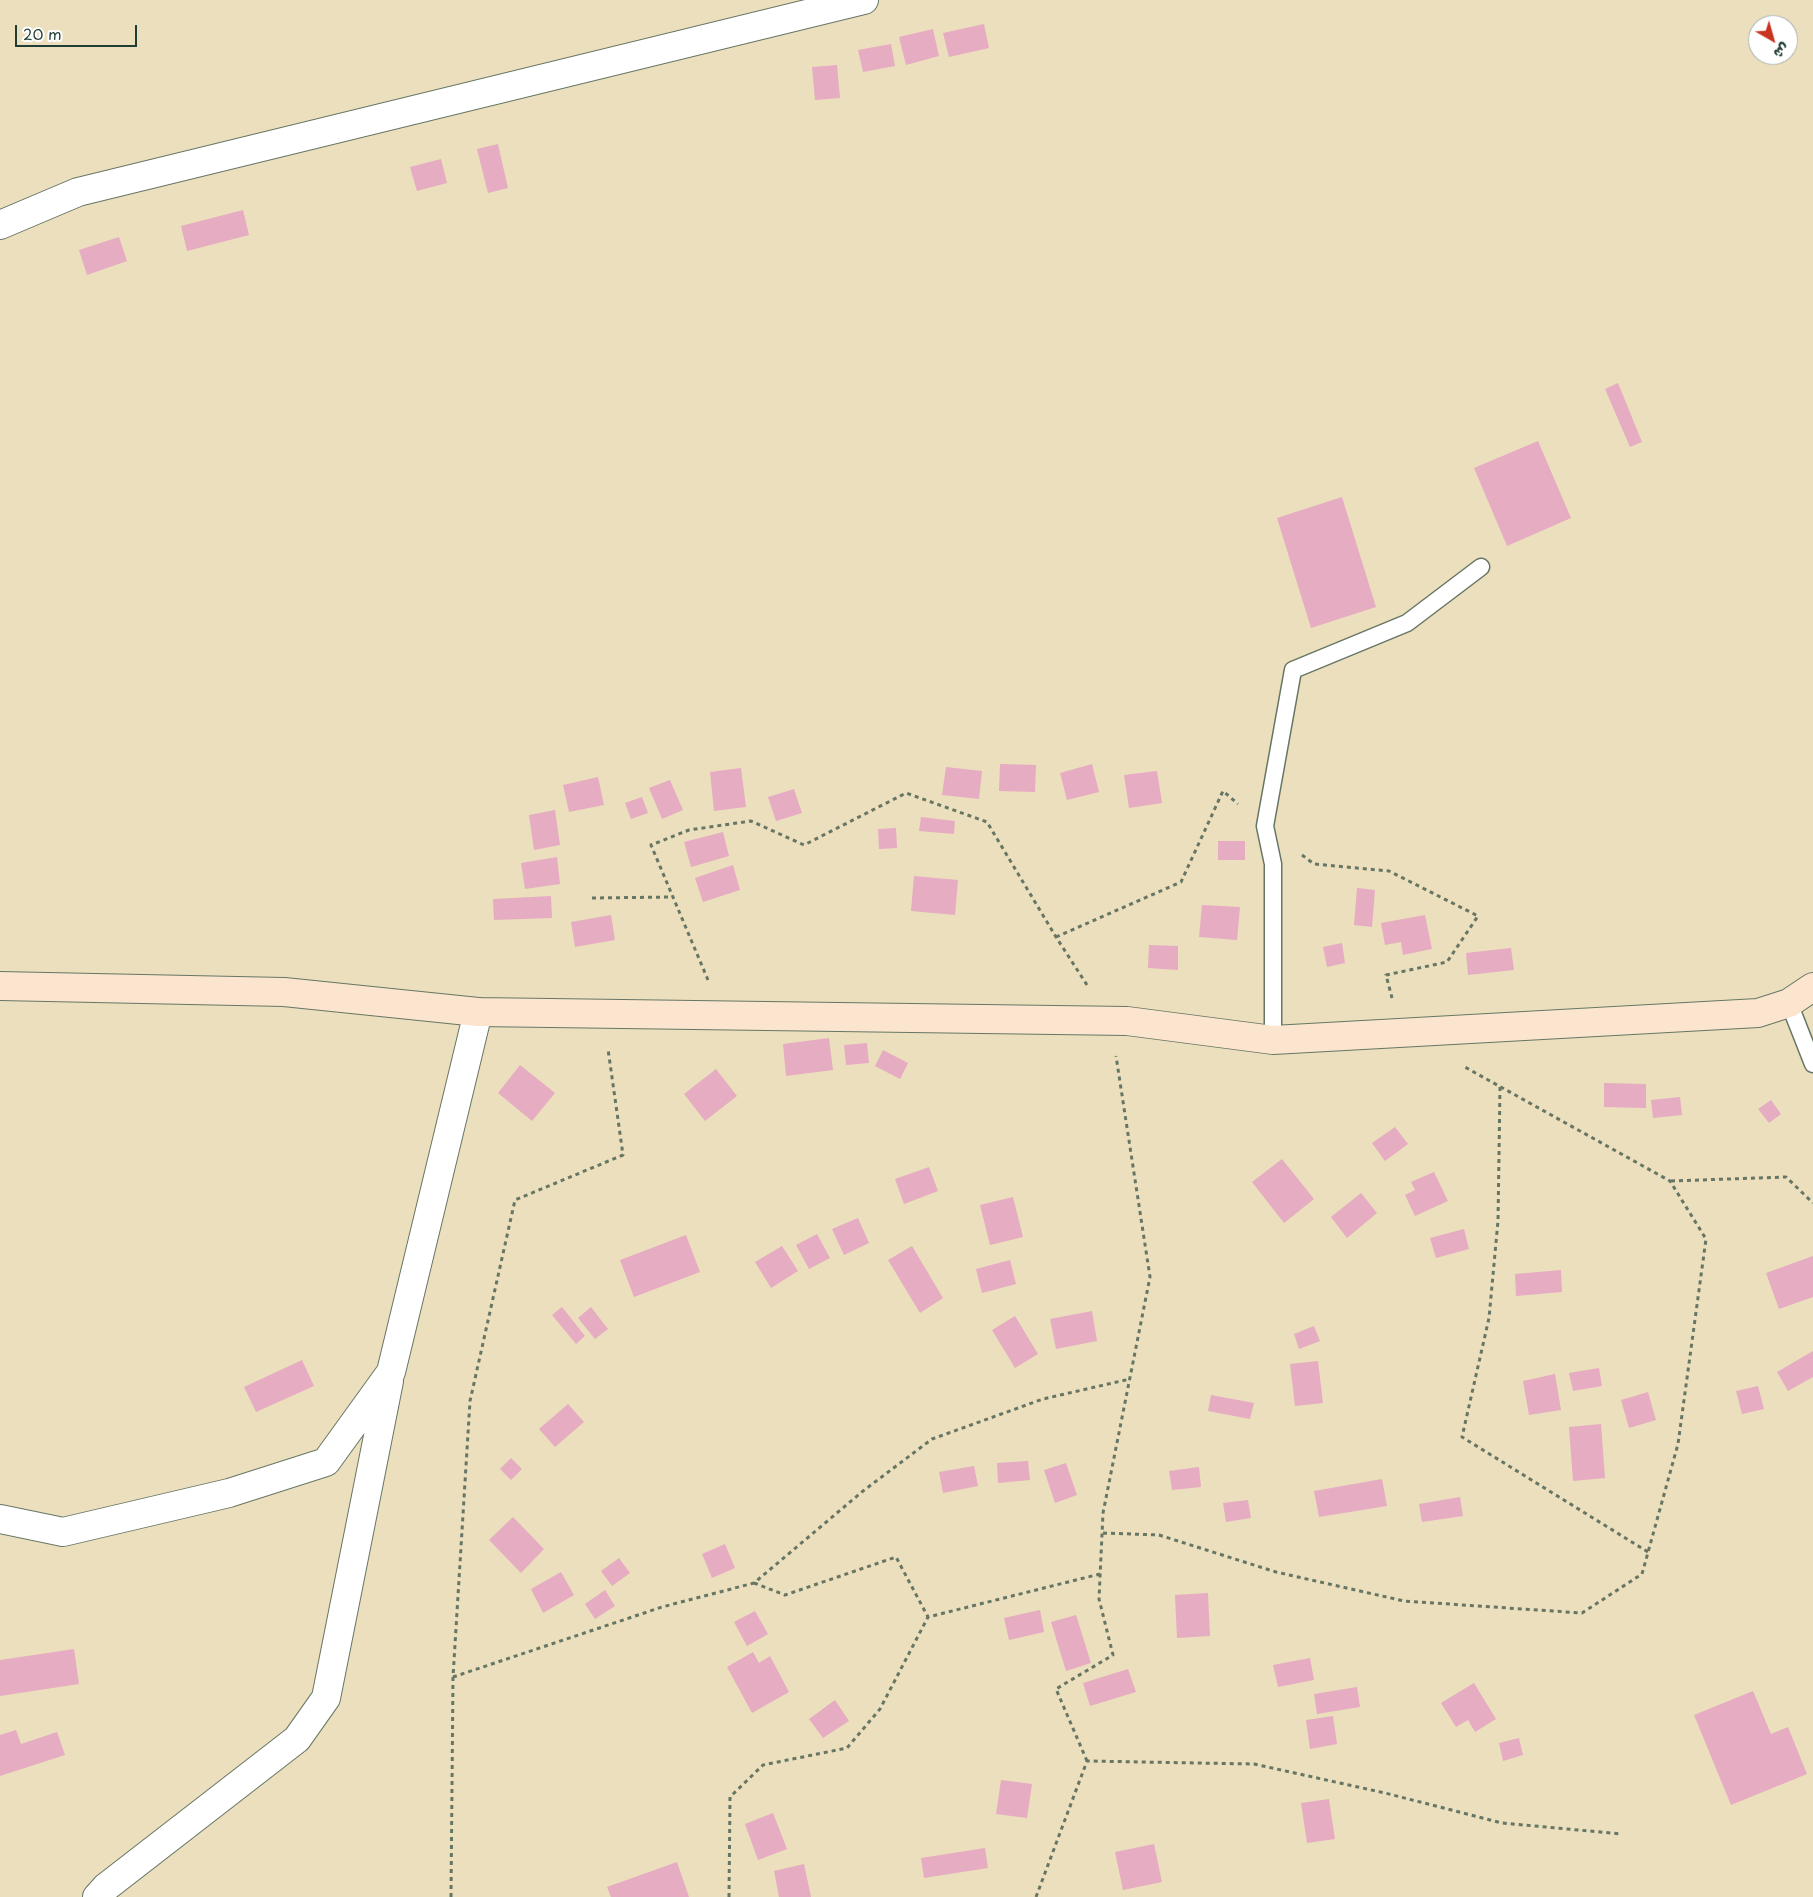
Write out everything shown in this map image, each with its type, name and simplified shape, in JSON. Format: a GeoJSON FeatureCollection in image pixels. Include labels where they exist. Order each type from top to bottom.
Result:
{"type":"FeatureCollection","features":[{"type":"Feature","properties":{"kind":"street"},"geometry":{"type":"LineString","coordinates":[[0,225],[78,192],[864,0]]}},
{"type":"Feature","properties":{"kind":"street"},"geometry":{"type":"LineString","coordinates":[[0,986],[284,992],[478,1012],[1110,1020],[1273,1040],[1758,1013],[1801,1002],[1813,987]]}},
{"type":"Feature","properties":{"kind":"street"},"geometry":{"type":"LineString","coordinates":[[97,1897],[106,1887],[297,1739],[326,1698],[391,1372],[478,1012]]}},
{"type":"Feature","properties":{"kind":"street"},"geometry":{"type":"LineString","coordinates":[[0,1519],[63,1532],[229,1493],[326,1462],[391,1372]]}},
{"type":"Feature","properties":{"kind":"lane"},"geometry":{"type":"LineString","coordinates":[[1273,1040],[1273,864],[1265,826],[1293,670],[1407,623],[1481,567]]}},
{"type":"Feature","properties":{"kind":"lane"},"geometry":{"type":"LineString","coordinates":[[1801,1002],[1813,1064]]}},
{"type":"Feature","properties":{"kind":"path"},"geometry":{"type":"LineString","coordinates":[[723,1015],[650,845],[689,830],[751,822],[804,845],[906,793],[987,822],[1056,937],[1110,1020],[1150,1277],[1103,1513],[1100,1599],[1113,1655],[1056,1689],[1087,1761],[1036,1897]]}},
{"type":"Feature","properties":{"kind":"path"},"geometry":{"type":"LineString","coordinates":[[592,898],[673,898]]}},
{"type":"Feature","properties":{"kind":"path"},"geometry":{"type":"LineString","coordinates":[[451,1897],[453,1677],[470,1401],[515,1200],[623,1156],[603,1013]]}},
{"type":"Feature","properties":{"kind":"path"},"geometry":{"type":"LineString","coordinates":[[1103,1533],[1159,1535],[1276,1572],[1404,1601],[1582,1613],[1642,1574],[1678,1444],[1706,1239],[1670,1181],[1459,1064]]}},
{"type":"Feature","properties":{"kind":"path"},"geometry":{"type":"LineString","coordinates":[[1500,1087],[1498,1221],[1489,1318],[1462,1437],[1648,1552]]}},
{"type":"Feature","properties":{"kind":"path"},"geometry":{"type":"LineString","coordinates":[[1670,1181],[1786,1177],[1813,1203]]}},
{"type":"Feature","properties":{"kind":"path"},"geometry":{"type":"LineString","coordinates":[[453,1677],[662,1607],[754,1583],[863,1491],[932,1439],[1043,1399],[1130,1379]]}},
{"type":"Feature","properties":{"kind":"path"},"geometry":{"type":"LineString","coordinates":[[754,1583],[785,1595],[896,1557],[928,1617]]}},
{"type":"Feature","properties":{"kind":"path"},"geometry":{"type":"LineString","coordinates":[[729,1897],[730,1797],[764,1765],[847,1748],[880,1709],[928,1617],[1100,1574]]}},
{"type":"Feature","properties":{"kind":"path"},"geometry":{"type":"LineString","coordinates":[[1087,1761],[1254,1764],[1385,1793],[1502,1823],[1622,1834]]}},
{"type":"Feature","properties":{"kind":"building"},"geometry":{"type":"Polygon","coordinates":[[[984,24],[989,48],[949,57],[943,33],[984,24]]]}},
{"type":"Feature","properties":{"kind":"building"},"geometry":{"type":"Polygon","coordinates":[[[933,29],[939,56],[906,65],[899,37],[933,29]]]}},
{"type":"Feature","properties":{"kind":"building"},"geometry":{"type":"Polygon","coordinates":[[[891,44],[895,66],[863,72],[858,50],[891,44]]]}},
{"type":"Feature","properties":{"kind":"building"},"geometry":{"type":"Polygon","coordinates":[[[837,65],[840,98],[815,100],[812,67],[837,65]]]}},
{"type":"Feature","properties":{"kind":"building"},"geometry":{"type":"Polygon","coordinates":[[[498,144],[508,188],[488,193],[477,149],[498,144]]]}},
{"type":"Feature","properties":{"kind":"building"},"geometry":{"type":"Polygon","coordinates":[[[441,159],[447,183],[417,191],[410,167],[441,159]]]}},
{"type":"Feature","properties":{"kind":"building"},"geometry":{"type":"Polygon","coordinates":[[[243,210],[249,235],[187,251],[181,226],[243,210]]]}},
{"type":"Feature","properties":{"kind":"building"},"geometry":{"type":"Polygon","coordinates":[[[119,237],[127,261],[87,275],[79,250],[119,237]]]}},
{"type":"Feature","properties":{"kind":"building"},"geometry":{"type":"Polygon","coordinates":[[[1618,383],[1642,442],[1630,447],[1605,389],[1618,383]]]}},
{"type":"Feature","properties":{"kind":"building"},"geometry":{"type":"Polygon","coordinates":[[[1538,441],[1571,518],[1507,546],[1474,468],[1538,441]]]}},
{"type":"Feature","properties":{"kind":"building"},"geometry":{"type":"Polygon","coordinates":[[[1342,497],[1376,607],[1311,628],[1277,518],[1342,497]]]}},
{"type":"Feature","properties":{"kind":"building"},"geometry":{"type":"Polygon","coordinates":[[[1000,764],[1036,765],[1035,792],[999,791],[1000,764]]]}},
{"type":"Feature","properties":{"kind":"building"},"geometry":{"type":"Polygon","coordinates":[[[1092,764],[1099,792],[1067,800],[1060,773],[1092,764]]]}},
{"type":"Feature","properties":{"kind":"building"},"geometry":{"type":"Polygon","coordinates":[[[946,767],[982,771],[979,799],[942,795],[946,767]]]}},
{"type":"Feature","properties":{"kind":"building"},"geometry":{"type":"Polygon","coordinates":[[[741,768],[746,807],[714,811],[710,772],[741,768]]]}},
{"type":"Feature","properties":{"kind":"building"},"geometry":{"type":"Polygon","coordinates":[[[1157,771],[1162,803],[1129,808],[1124,775],[1157,771]]]}},
{"type":"Feature","properties":{"kind":"building"},"geometry":{"type":"Polygon","coordinates":[[[598,777],[604,805],[569,812],[563,785],[598,777]]]}},
{"type":"Feature","properties":{"kind":"building"},"geometry":{"type":"Polygon","coordinates":[[[670,780],[683,810],[662,819],[649,788],[670,780]]]}},
{"type":"Feature","properties":{"kind":"building"},"geometry":{"type":"Polygon","coordinates":[[[794,789],[802,813],[776,821],[768,797],[794,789]]]}},
{"type":"Feature","properties":{"kind":"building"},"geometry":{"type":"Polygon","coordinates":[[[642,797],[648,813],[631,819],[625,803],[642,797]]]}},
{"type":"Feature","properties":{"kind":"building"},"geometry":{"type":"Polygon","coordinates":[[[555,810],[560,845],[534,850],[529,815],[555,810]]]}},
{"type":"Feature","properties":{"kind":"building"},"geometry":{"type":"Polygon","coordinates":[[[921,817],[955,821],[954,834],[919,831],[921,817]]]}},
{"type":"Feature","properties":{"kind":"building"},"geometry":{"type":"Polygon","coordinates":[[[896,828],[897,848],[879,849],[878,829],[896,828]]]}},
{"type":"Feature","properties":{"kind":"building"},"geometry":{"type":"Polygon","coordinates":[[[723,832],[729,856],[691,867],[684,842],[723,832]]]}},
{"type":"Feature","properties":{"kind":"building"},"geometry":{"type":"Polygon","coordinates":[[[1218,841],[1245,841],[1245,860],[1218,860],[1218,841]]]}},
{"type":"Feature","properties":{"kind":"building"},"geometry":{"type":"Polygon","coordinates":[[[557,857],[560,884],[525,889],[521,863],[557,857]]]}},
{"type":"Feature","properties":{"kind":"building"},"geometry":{"type":"Polygon","coordinates":[[[733,865],[740,890],[703,902],[695,878],[733,865]]]}},
{"type":"Feature","properties":{"kind":"building"},"geometry":{"type":"Polygon","coordinates":[[[914,876],[958,880],[955,915],[911,911],[914,876]]]}},
{"type":"Feature","properties":{"kind":"building"},"geometry":{"type":"Polygon","coordinates":[[[1357,888],[1375,890],[1372,927],[1354,925],[1357,888]]]}},
{"type":"Feature","properties":{"kind":"building"},"geometry":{"type":"Polygon","coordinates":[[[551,896],[552,918],[494,920],[493,899],[551,896]]]}},
{"type":"Feature","properties":{"kind":"building"},"geometry":{"type":"Polygon","coordinates":[[[1202,905],[1240,907],[1237,940],[1199,937],[1202,905]]]}},
{"type":"Feature","properties":{"kind":"building"},"geometry":{"type":"Polygon","coordinates":[[[611,915],[615,940],[575,947],[571,922],[611,915]]]}},
{"type":"Feature","properties":{"kind":"building"},"geometry":{"type":"Polygon","coordinates":[[[1425,915],[1432,949],[1403,955],[1401,942],[1385,945],[1381,923],[1425,915]]]}},
{"type":"Feature","properties":{"kind":"building"},"geometry":{"type":"Polygon","coordinates":[[[1342,943],[1345,963],[1327,967],[1323,947],[1342,943]]]}},
{"type":"Feature","properties":{"kind":"building"},"geometry":{"type":"Polygon","coordinates":[[[1149,945],[1178,946],[1178,970],[1148,968],[1149,945]]]}},
{"type":"Feature","properties":{"kind":"building"},"geometry":{"type":"Polygon","coordinates":[[[1511,948],[1514,970],[1468,975],[1466,953],[1511,948]]]}},
{"type":"Feature","properties":{"kind":"building"},"geometry":{"type":"Polygon","coordinates":[[[829,1038],[833,1070],[786,1076],[783,1044],[829,1038]]]}},
{"type":"Feature","properties":{"kind":"building"},"geometry":{"type":"Polygon","coordinates":[[[867,1043],[869,1063],[846,1065],[844,1045],[867,1043]]]}},
{"type":"Feature","properties":{"kind":"building"},"geometry":{"type":"Polygon","coordinates":[[[883,1050],[908,1063],[900,1079],[875,1066],[883,1050]]]}},
{"type":"Feature","properties":{"kind":"building"},"geometry":{"type":"Polygon","coordinates":[[[520,1065],[555,1093],[532,1121],[498,1093],[520,1065]]]}},
{"type":"Feature","properties":{"kind":"building"},"geometry":{"type":"Polygon","coordinates":[[[716,1069],[737,1096],[705,1121],[684,1094],[716,1069]]]}},
{"type":"Feature","properties":{"kind":"building"},"geometry":{"type":"Polygon","coordinates":[[[1604,1083],[1646,1084],[1646,1108],[1604,1107],[1604,1083]]]}},
{"type":"Feature","properties":{"kind":"building"},"geometry":{"type":"Polygon","coordinates":[[[1680,1097],[1682,1115],[1653,1118],[1651,1100],[1680,1097]]]}},
{"type":"Feature","properties":{"kind":"building"},"geometry":{"type":"Polygon","coordinates":[[[1771,1100],[1781,1114],[1769,1123],[1758,1109],[1771,1100]]]}},
{"type":"Feature","properties":{"kind":"building"},"geometry":{"type":"Polygon","coordinates":[[[1395,1127],[1408,1144],[1385,1161],[1372,1143],[1395,1127]]]}},
{"type":"Feature","properties":{"kind":"building"},"geometry":{"type":"Polygon","coordinates":[[[1282,1159],[1314,1199],[1284,1223],[1252,1182],[1282,1159]]]}},
{"type":"Feature","properties":{"kind":"building"},"geometry":{"type":"Polygon","coordinates":[[[929,1167],[938,1191],[904,1204],[895,1179],[929,1167]]]}},
{"type":"Feature","properties":{"kind":"building"},"geometry":{"type":"Polygon","coordinates":[[[1434,1172],[1448,1201],[1415,1216],[1405,1195],[1415,1190],[1411,1182],[1434,1172]]]}},
{"type":"Feature","properties":{"kind":"building"},"geometry":{"type":"Polygon","coordinates":[[[1361,1193],[1377,1213],[1347,1238],[1331,1217],[1361,1193]]]}},
{"type":"Feature","properties":{"kind":"building"},"geometry":{"type":"Polygon","coordinates":[[[1013,1197],[1023,1237],[990,1245],[980,1205],[1013,1197]]]}},
{"type":"Feature","properties":{"kind":"building"},"geometry":{"type":"Polygon","coordinates":[[[858,1218],[869,1243],[844,1255],[832,1229],[858,1218]]]}},
{"type":"Feature","properties":{"kind":"building"},"geometry":{"type":"Polygon","coordinates":[[[1464,1229],[1469,1249],[1436,1258],[1430,1238],[1464,1229]]]}},
{"type":"Feature","properties":{"kind":"building"},"geometry":{"type":"Polygon","coordinates":[[[817,1234],[830,1258],[809,1269],[796,1245],[817,1234]]]}},
{"type":"Feature","properties":{"kind":"building"},"geometry":{"type":"Polygon","coordinates":[[[686,1235],[700,1272],[634,1297],[620,1260],[686,1235]]]}},
{"type":"Feature","properties":{"kind":"building"},"geometry":{"type":"Polygon","coordinates":[[[782,1246],[798,1271],[771,1288],[755,1262],[782,1246]]]}},
{"type":"Feature","properties":{"kind":"building"},"geometry":{"type":"Polygon","coordinates":[[[912,1246],[943,1298],[920,1313],[888,1260],[912,1246]]]}},
{"type":"Feature","properties":{"kind":"building"},"geometry":{"type":"Polygon","coordinates":[[[1813,1256],[1813,1297],[1779,1309],[1766,1273],[1813,1256]]]}},
{"type":"Feature","properties":{"kind":"building"},"geometry":{"type":"Polygon","coordinates":[[[1010,1260],[1016,1284],[982,1293],[976,1269],[1010,1260]]]}},
{"type":"Feature","properties":{"kind":"building"},"geometry":{"type":"Polygon","coordinates":[[[1561,1270],[1562,1292],[1516,1296],[1515,1274],[1561,1270]]]}},
{"type":"Feature","properties":{"kind":"building"},"geometry":{"type":"Polygon","coordinates":[[[562,1307],[585,1336],[576,1344],[552,1315],[562,1307]]]}},
{"type":"Feature","properties":{"kind":"building"},"geometry":{"type":"Polygon","coordinates":[[[591,1307],[608,1329],[595,1339],[578,1318],[591,1307]]]}},
{"type":"Feature","properties":{"kind":"building"},"geometry":{"type":"Polygon","coordinates":[[[1092,1311],[1097,1341],[1056,1349],[1050,1319],[1092,1311]]]}},
{"type":"Feature","properties":{"kind":"building"},"geometry":{"type":"Polygon","coordinates":[[[1015,1316],[1038,1354],[1015,1368],[992,1330],[1015,1316]]]}},
{"type":"Feature","properties":{"kind":"building"},"geometry":{"type":"Polygon","coordinates":[[[1314,1326],[1320,1341],[1299,1349],[1294,1334],[1314,1326]]]}},
{"type":"Feature","properties":{"kind":"building"},"geometry":{"type":"Polygon","coordinates":[[[1813,1351],[1813,1377],[1788,1391],[1777,1372],[1813,1351]]]}},
{"type":"Feature","properties":{"kind":"building"},"geometry":{"type":"Polygon","coordinates":[[[302,1360],[314,1386],[256,1412],[244,1387],[302,1360]]]}},
{"type":"Feature","properties":{"kind":"building"},"geometry":{"type":"Polygon","coordinates":[[[1318,1361],[1323,1403],[1295,1406],[1290,1364],[1318,1361]]]}},
{"type":"Feature","properties":{"kind":"building"},"geometry":{"type":"Polygon","coordinates":[[[1599,1368],[1602,1386],[1573,1391],[1569,1373],[1599,1368]]]}},
{"type":"Feature","properties":{"kind":"building"},"geometry":{"type":"Polygon","coordinates":[[[1555,1374],[1561,1410],[1529,1415],[1523,1381],[1555,1374]]]}},
{"type":"Feature","properties":{"kind":"building"},"geometry":{"type":"Polygon","coordinates":[[[1758,1386],[1764,1409],[1742,1414],[1736,1391],[1758,1386]]]}},
{"type":"Feature","properties":{"kind":"building"},"geometry":{"type":"Polygon","coordinates":[[[1648,1392],[1656,1420],[1629,1428],[1621,1400],[1648,1392]]]}},
{"type":"Feature","properties":{"kind":"building"},"geometry":{"type":"Polygon","coordinates":[[[1211,1395],[1254,1403],[1250,1419],[1208,1411],[1211,1395]]]}},
{"type":"Feature","properties":{"kind":"building"},"geometry":{"type":"Polygon","coordinates":[[[568,1404],[584,1422],[555,1447],[539,1429],[568,1404]]]}},
{"type":"Feature","properties":{"kind":"building"},"geometry":{"type":"Polygon","coordinates":[[[1601,1424],[1605,1478],[1573,1481],[1569,1427],[1601,1424]]]}},
{"type":"Feature","properties":{"kind":"building"},"geometry":{"type":"Polygon","coordinates":[[[511,1458],[522,1469],[511,1480],[500,1469],[511,1458]]]}},
{"type":"Feature","properties":{"kind":"building"},"geometry":{"type":"Polygon","coordinates":[[[1028,1461],[1030,1480],[998,1483],[997,1463],[1028,1461]]]}},
{"type":"Feature","properties":{"kind":"building"},"geometry":{"type":"Polygon","coordinates":[[[1066,1463],[1077,1495],[1055,1503],[1044,1470],[1066,1463]]]}},
{"type":"Feature","properties":{"kind":"building"},"geometry":{"type":"Polygon","coordinates":[[[974,1466],[978,1486],[943,1493],[939,1472],[974,1466]]]}},
{"type":"Feature","properties":{"kind":"building"},"geometry":{"type":"Polygon","coordinates":[[[1199,1467],[1201,1487],[1172,1490],[1169,1471],[1199,1467]]]}},
{"type":"Feature","properties":{"kind":"building"},"geometry":{"type":"Polygon","coordinates":[[[1382,1479],[1387,1506],[1319,1517],[1314,1491],[1382,1479]]]}},
{"type":"Feature","properties":{"kind":"building"},"geometry":{"type":"Polygon","coordinates":[[[1460,1497],[1463,1516],[1422,1522],[1419,1504],[1460,1497]]]}},
{"type":"Feature","properties":{"kind":"building"},"geometry":{"type":"Polygon","coordinates":[[[1248,1500],[1251,1518],[1226,1522],[1223,1503],[1248,1500]]]}},
{"type":"Feature","properties":{"kind":"building"},"geometry":{"type":"Polygon","coordinates":[[[513,1517],[544,1549],[521,1573],[489,1540],[513,1517]]]}},
{"type":"Feature","properties":{"kind":"building"},"geometry":{"type":"Polygon","coordinates":[[[725,1544],[735,1568],[712,1578],[702,1554],[725,1544]]]}},
{"type":"Feature","properties":{"kind":"building"},"geometry":{"type":"Polygon","coordinates":[[[619,1558],[630,1573],[612,1586],[601,1571],[619,1558]]]}},
{"type":"Feature","properties":{"kind":"building"},"geometry":{"type":"Polygon","coordinates":[[[561,1572],[574,1595],[543,1613],[531,1589],[561,1572]]]}},
{"type":"Feature","properties":{"kind":"building"},"geometry":{"type":"Polygon","coordinates":[[[605,1590],[615,1606],[595,1619],[585,1604],[605,1590]]]}},
{"type":"Feature","properties":{"kind":"building"},"geometry":{"type":"Polygon","coordinates":[[[1208,1593],[1210,1636],[1177,1638],[1175,1595],[1208,1593]]]}},
{"type":"Feature","properties":{"kind":"building"},"geometry":{"type":"Polygon","coordinates":[[[1040,1610],[1044,1632],[1009,1640],[1004,1618],[1040,1610]]]}},
{"type":"Feature","properties":{"kind":"building"},"geometry":{"type":"Polygon","coordinates":[[[755,1611],[768,1634],[747,1646],[734,1622],[755,1611]]]}},
{"type":"Feature","properties":{"kind":"building"},"geometry":{"type":"Polygon","coordinates":[[[1076,1615],[1091,1663],[1066,1671],[1051,1622],[1076,1615]]]}},
{"type":"Feature","properties":{"kind":"building"},"geometry":{"type":"Polygon","coordinates":[[[74,1649],[79,1684],[0,1696],[0,1660],[74,1649]]]}},
{"type":"Feature","properties":{"kind":"building"},"geometry":{"type":"Polygon","coordinates":[[[753,1652],[759,1663],[770,1656],[789,1692],[752,1713],[727,1667],[753,1652]]]}},
{"type":"Feature","properties":{"kind":"building"},"geometry":{"type":"Polygon","coordinates":[[[1310,1658],[1314,1680],[1278,1687],[1273,1665],[1310,1658]]]}},
{"type":"Feature","properties":{"kind":"building"},"geometry":{"type":"Polygon","coordinates":[[[1128,1669],[1136,1692],[1090,1706],[1083,1683],[1128,1669]]]}},
{"type":"Feature","properties":{"kind":"building"},"geometry":{"type":"Polygon","coordinates":[[[1474,1683],[1496,1719],[1475,1732],[1468,1720],[1456,1727],[1441,1703],[1474,1683]]]}},
{"type":"Feature","properties":{"kind":"building"},"geometry":{"type":"Polygon","coordinates":[[[1357,1687],[1360,1707],[1317,1714],[1314,1694],[1357,1687]]]}},
{"type":"Feature","properties":{"kind":"building"},"geometry":{"type":"Polygon","coordinates":[[[1753,1691],[1771,1734],[1788,1727],[1807,1774],[1731,1805],[1694,1715],[1753,1691]]]}},
{"type":"Feature","properties":{"kind":"building"},"geometry":{"type":"Polygon","coordinates":[[[835,1700],[849,1721],[823,1738],[809,1719],[835,1700]]]}},
{"type":"Feature","properties":{"kind":"building"},"geometry":{"type":"Polygon","coordinates":[[[1333,1716],[1337,1744],[1310,1749],[1306,1720],[1333,1716]]]}},
{"type":"Feature","properties":{"kind":"building"},"geometry":{"type":"Polygon","coordinates":[[[16,1730],[21,1744],[57,1732],[65,1755],[0,1776],[0,1735],[16,1730]]]}},
{"type":"Feature","properties":{"kind":"building"},"geometry":{"type":"Polygon","coordinates":[[[1519,1738],[1523,1755],[1503,1761],[1499,1743],[1519,1738]]]}},
{"type":"Feature","properties":{"kind":"building"},"geometry":{"type":"Polygon","coordinates":[[[1001,1780],[1032,1784],[1027,1818],[996,1814],[1001,1780]]]}},
{"type":"Feature","properties":{"kind":"building"},"geometry":{"type":"Polygon","coordinates":[[[1329,1799],[1335,1839],[1307,1843],[1301,1803],[1329,1799]]]}},
{"type":"Feature","properties":{"kind":"building"},"geometry":{"type":"Polygon","coordinates":[[[773,1813],[787,1849],[758,1860],[745,1824],[773,1813]]]}},
{"type":"Feature","properties":{"kind":"building"},"geometry":{"type":"Polygon","coordinates":[[[1154,1844],[1162,1882],[1123,1890],[1115,1852],[1154,1844]]]}},
{"type":"Feature","properties":{"kind":"building"},"geometry":{"type":"Polygon","coordinates":[[[985,1848],[988,1868],[924,1878],[921,1858],[985,1848]]]}},
{"type":"Feature","properties":{"kind":"building"},"geometry":{"type":"Polygon","coordinates":[[[677,1862],[689,1897],[611,1897],[607,1887],[677,1862]]]}},
{"type":"Feature","properties":{"kind":"building"},"geometry":{"type":"Polygon","coordinates":[[[804,1864],[811,1897],[779,1897],[774,1871],[804,1864]]]}}]}
